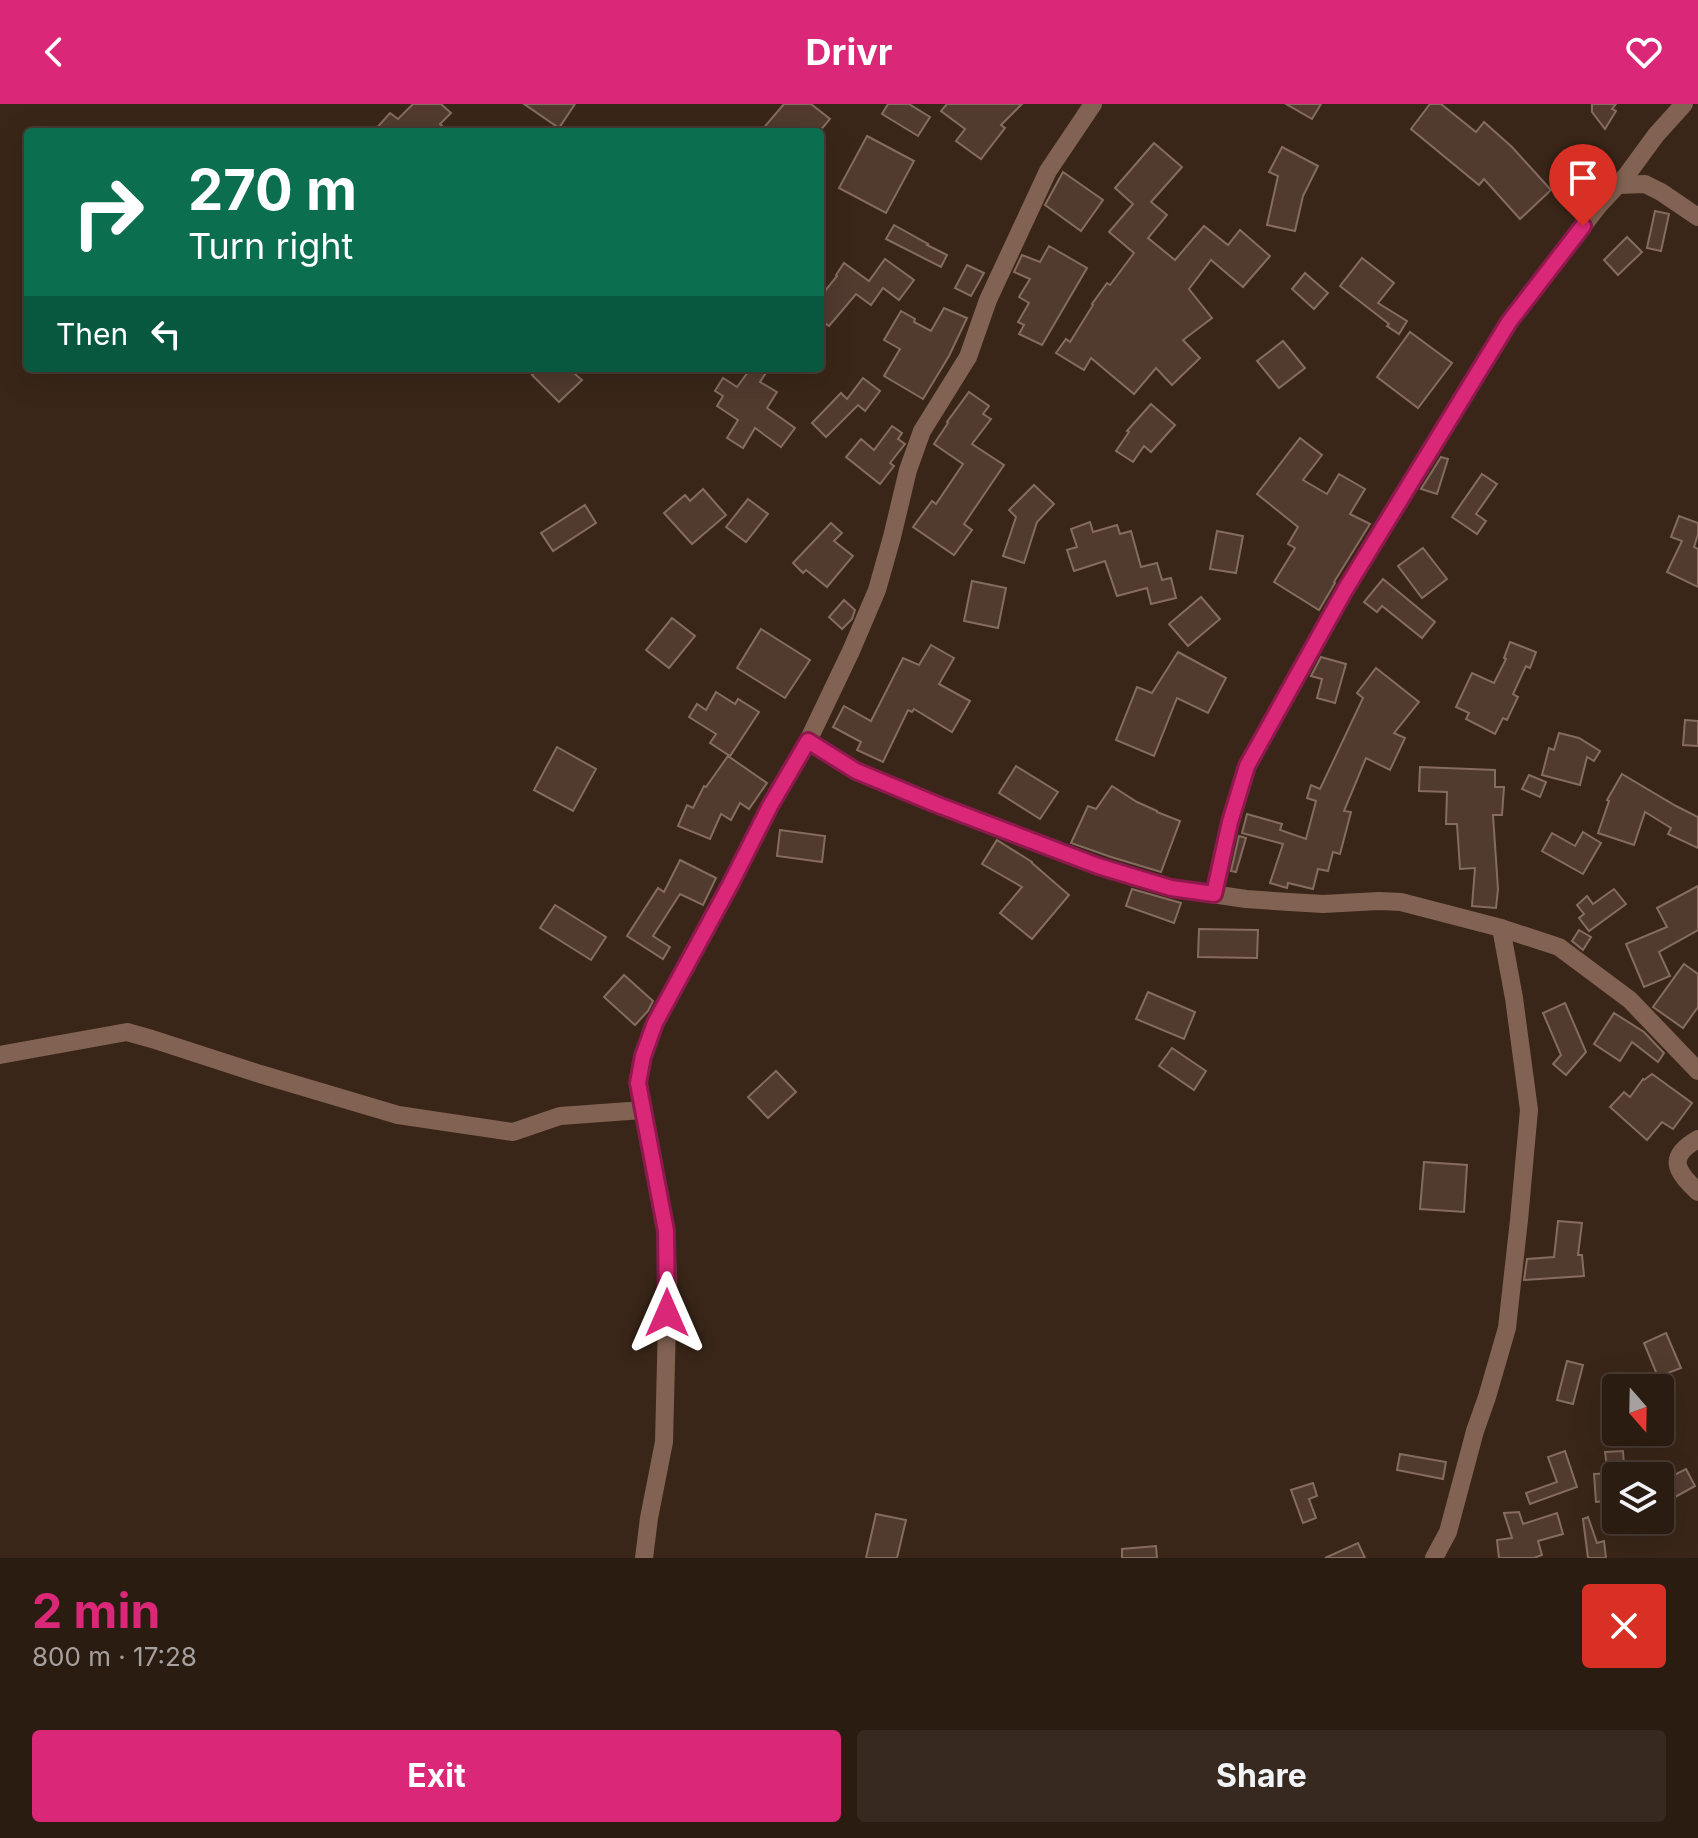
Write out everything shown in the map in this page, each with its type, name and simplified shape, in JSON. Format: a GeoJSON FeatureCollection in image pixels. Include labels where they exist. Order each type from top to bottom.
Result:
{"type":"FeatureCollection","features":[{"type":"Feature","properties":{"kind":"street"},"geometry":{"type":"LineString","coordinates":[[644,1558],[664,1442],[668,1282],[666,1231],[638,1083],[643,1056],[655,1023],[770,806],[808,741],[851,651],[877,590],[908,470],[922,431],[968,357],[988,300],[1048,171],[1093,104]]}},
{"type":"Feature","properties":{"kind":"street"},"geometry":{"type":"LineString","coordinates":[[1214,894],[1230,822],[1247,766],[1345,590],[1509,322],[1590,217],[1684,104]]}},
{"type":"Feature","properties":{"kind":"street"},"geometry":{"type":"LineString","coordinates":[[1617,185],[1645,184],[1698,217]]}},
{"type":"Feature","properties":{"kind":"street"},"geometry":{"type":"LineString","coordinates":[[808,741],[856,771],[938,805],[1098,866],[1171,888],[1289,902],[1401,902],[1559,947],[1630,1000],[1698,1071]]}},
{"type":"Feature","properties":{"kind":"street"},"geometry":{"type":"LineString","coordinates":[[1434,1558],[1448,1532],[1507,1328],[1519,1220],[1529,1110],[1501,928]]}},
{"type":"Feature","properties":{"kind":"street"},"geometry":{"type":"LineString","coordinates":[[0,1055],[127,1032],[398,1115],[513,1132],[560,1116],[643,1110]]}},
{"type":"Feature","properties":{"kind":"street"},"geometry":{"type":"LineString","coordinates":[[1698,1139],[1679,1153],[1676,1162],[1682,1176],[1698,1192]]}},
{"type":"Feature","properties":{"kind":"building"},"geometry":{"type":"Polygon","coordinates":[[[413,104],[441,104],[451,113],[440,124],[444,128],[377,128],[390,113],[398,119],[413,104]]]}},
{"type":"Feature","properties":{"kind":"building"},"geometry":{"type":"Polygon","coordinates":[[[524,104],[575,104],[559,128],[524,104]]]}},
{"type":"Feature","properties":{"kind":"building"},"geometry":{"type":"Polygon","coordinates":[[[784,104],[811,104],[830,119],[822,128],[763,128],[784,104]]]}},
{"type":"Feature","properties":{"kind":"building"},"geometry":{"type":"Polygon","coordinates":[[[888,104],[909,104],[930,117],[918,136],[882,114],[888,104]]]}},
{"type":"Feature","properties":{"kind":"building"},"geometry":{"type":"Polygon","coordinates":[[[947,104],[1022,104],[1001,125],[1005,128],[981,159],[956,141],[965,129],[941,111],[947,104]]]}},
{"type":"Feature","properties":{"kind":"building"},"geometry":{"type":"Polygon","coordinates":[[[1286,104],[1321,104],[1312,119],[1286,104]]]}},
{"type":"Feature","properties":{"kind":"building"},"geometry":{"type":"Polygon","coordinates":[[[1430,104],[1441,104],[1476,132],[1484,122],[1551,190],[1520,219],[1484,179],[1479,185],[1411,129],[1430,104]]]}},
{"type":"Feature","properties":{"kind":"building"},"geometry":{"type":"Polygon","coordinates":[[[1592,104],[1616,104],[1612,109],[1616,111],[1605,129],[1592,112],[1592,104]]]}},
{"type":"Feature","properties":{"kind":"building"},"geometry":{"type":"Polygon","coordinates":[[[867,136],[914,161],[886,213],[839,188],[867,136]]]}},
{"type":"Feature","properties":{"kind":"building"},"geometry":{"type":"Polygon","coordinates":[[[1154,143],[1182,167],[1151,202],[1167,215],[1148,238],[1175,260],[1204,226],[1228,245],[1240,230],[1270,256],[1243,287],[1211,260],[1189,289],[1212,318],[1183,340],[1200,358],[1172,385],[1156,368],[1134,394],[1091,358],[1084,370],[1056,353],[1066,339],[1070,342],[1107,283],[1110,285],[1134,253],[1109,232],[1133,204],[1115,188],[1154,143]]]}},
{"type":"Feature","properties":{"kind":"building"},"geometry":{"type":"Polygon","coordinates":[[[1282,147],[1318,166],[1303,196],[1295,231],[1267,225],[1278,176],[1269,172],[1282,147]]]}},
{"type":"Feature","properties":{"kind":"building"},"geometry":{"type":"Polygon","coordinates":[[[1063,172],[1103,200],[1081,231],[1045,205],[1063,172]]]}},
{"type":"Feature","properties":{"kind":"building"},"geometry":{"type":"Polygon","coordinates":[[[1655,211],[1669,214],[1661,251],[1647,248],[1655,211]]]}},
{"type":"Feature","properties":{"kind":"building"},"geometry":{"type":"Polygon","coordinates":[[[894,225],[947,255],[941,267],[886,239],[894,225]]]}},
{"type":"Feature","properties":{"kind":"building"},"geometry":{"type":"Polygon","coordinates":[[[1627,237],[1642,252],[1618,275],[1604,260],[1627,237]]]}},
{"type":"Feature","properties":{"kind":"building"},"geometry":{"type":"Polygon","coordinates":[[[1049,246],[1087,268],[1042,345],[1019,334],[1024,325],[1018,322],[1029,303],[1019,297],[1030,279],[1014,272],[1022,255],[1040,262],[1049,246]]]}},
{"type":"Feature","properties":{"kind":"building"},"geometry":{"type":"Polygon","coordinates":[[[1362,258],[1394,283],[1378,303],[1407,321],[1399,334],[1340,286],[1362,258]]]}},
{"type":"Feature","properties":{"kind":"building"},"geometry":{"type":"Polygon","coordinates":[[[885,259],[914,280],[899,300],[883,288],[871,305],[856,294],[829,326],[824,322],[824,292],[844,263],[869,281],[885,259]]]}},
{"type":"Feature","properties":{"kind":"building"},"geometry":{"type":"Polygon","coordinates":[[[967,265],[984,273],[971,296],[955,288],[967,265]]]}},
{"type":"Feature","properties":{"kind":"building"},"geometry":{"type":"Polygon","coordinates":[[[1305,273],[1328,293],[1314,309],[1292,289],[1305,273]]]}},
{"type":"Feature","properties":{"kind":"building"},"geometry":{"type":"Polygon","coordinates":[[[944,308],[967,318],[923,399],[884,376],[900,349],[884,340],[901,311],[931,331],[944,308]]]}},
{"type":"Feature","properties":{"kind":"building"},"geometry":{"type":"Polygon","coordinates":[[[1410,332],[1452,363],[1418,408],[1377,377],[1410,332]]]}},
{"type":"Feature","properties":{"kind":"building"},"geometry":{"type":"Polygon","coordinates":[[[1283,341],[1305,368],[1279,388],[1257,361],[1283,341]]]}},
{"type":"Feature","properties":{"kind":"building"},"geometry":{"type":"Polygon","coordinates":[[[535,372],[577,372],[575,374],[582,380],[559,402],[532,375],[535,372]]]}},
{"type":"Feature","properties":{"kind":"building"},"geometry":{"type":"Polygon","coordinates":[[[748,372],[766,372],[760,382],[777,392],[767,408],[795,428],[781,447],[755,428],[743,448],[727,438],[738,420],[717,406],[723,396],[715,391],[723,378],[737,387],[748,372]]]}},
{"type":"Feature","properties":{"kind":"building"},"geometry":{"type":"Polygon","coordinates":[[[863,378],[880,391],[865,411],[858,405],[826,437],[812,423],[841,393],[847,399],[863,378]]]}},
{"type":"Feature","properties":{"kind":"building"},"geometry":{"type":"Polygon","coordinates":[[[969,392],[989,406],[983,414],[991,419],[972,444],[1004,465],[964,524],[972,530],[954,555],[913,527],[932,501],[936,504],[963,464],[934,444],[969,392]]]}},
{"type":"Feature","properties":{"kind":"building"},"geometry":{"type":"Polygon","coordinates":[[[1151,404],[1175,425],[1151,452],[1144,446],[1133,462],[1116,451],[1127,431],[1151,404]]]}},
{"type":"Feature","properties":{"kind":"building"},"geometry":{"type":"Polygon","coordinates":[[[892,426],[902,433],[898,439],[905,444],[890,463],[894,466],[880,484],[846,457],[861,439],[874,450],[892,426]]]}},
{"type":"Feature","properties":{"kind":"building"},"geometry":{"type":"Polygon","coordinates":[[[1300,438],[1322,455],[1303,480],[1327,494],[1339,474],[1365,489],[1350,514],[1370,524],[1319,610],[1274,582],[1295,548],[1288,544],[1298,527],[1257,494],[1300,438]]]}},
{"type":"Feature","properties":{"kind":"building"},"geometry":{"type":"Polygon","coordinates":[[[1441,457],[1448,459],[1437,494],[1421,489],[1441,457]]]}},
{"type":"Feature","properties":{"kind":"building"},"geometry":{"type":"Polygon","coordinates":[[[1482,474],[1497,484],[1476,514],[1486,521],[1477,534],[1452,517],[1482,474]]]}},
{"type":"Feature","properties":{"kind":"building"},"geometry":{"type":"Polygon","coordinates":[[[1034,485],[1054,504],[1037,522],[1024,563],[1003,556],[1016,517],[1009,510],[1034,485]]]}},
{"type":"Feature","properties":{"kind":"building"},"geometry":{"type":"Polygon","coordinates":[[[703,489],[726,515],[692,544],[664,513],[685,495],[690,501],[703,489]]]}},
{"type":"Feature","properties":{"kind":"building"},"geometry":{"type":"Polygon","coordinates":[[[748,499],[768,514],[746,542],[726,527],[748,499]]]}},
{"type":"Feature","properties":{"kind":"building"},"geometry":{"type":"Polygon","coordinates":[[[585,505],[596,523],[553,551],[541,533],[585,505]]]}},
{"type":"Feature","properties":{"kind":"building"},"geometry":{"type":"Polygon","coordinates":[[[1679,516],[1698,523],[1694,547],[1698,549],[1698,587],[1667,572],[1682,541],[1671,537],[1679,516]]]}},
{"type":"Feature","properties":{"kind":"building"},"geometry":{"type":"Polygon","coordinates":[[[1090,522],[1093,532],[1117,525],[1120,534],[1131,531],[1141,567],[1157,563],[1162,580],[1171,578],[1176,598],[1151,604],[1147,588],[1117,596],[1105,561],[1074,571],[1067,550],[1077,547],[1071,529],[1090,522]]]}},
{"type":"Feature","properties":{"kind":"building"},"geometry":{"type":"Polygon","coordinates":[[[831,523],[842,533],[834,541],[853,556],[827,587],[806,570],[803,573],[793,563],[831,523]]]}},
{"type":"Feature","properties":{"kind":"building"},"geometry":{"type":"Polygon","coordinates":[[[1217,531],[1243,536],[1236,573],[1210,569],[1217,531]]]}},
{"type":"Feature","properties":{"kind":"building"},"geometry":{"type":"Polygon","coordinates":[[[1423,548],[1447,579],[1422,598],[1398,566],[1423,548]]]}},
{"type":"Feature","properties":{"kind":"building"},"geometry":{"type":"Polygon","coordinates":[[[1383,579],[1435,622],[1422,638],[1382,606],[1377,612],[1364,602],[1383,579]]]}},
{"type":"Feature","properties":{"kind":"building"},"geometry":{"type":"Polygon","coordinates":[[[972,581],[1006,588],[998,628],[964,621],[972,581]]]}},
{"type":"Feature","properties":{"kind":"building"},"geometry":{"type":"Polygon","coordinates":[[[1201,597],[1220,619],[1188,646],[1169,624],[1201,597]]]}},
{"type":"Feature","properties":{"kind":"building"},"geometry":{"type":"Polygon","coordinates":[[[844,600],[855,610],[852,619],[842,629],[829,617],[844,600]]]}},
{"type":"Feature","properties":{"kind":"building"},"geometry":{"type":"Polygon","coordinates":[[[672,618],[695,636],[669,668],[646,650],[672,618]]]}},
{"type":"Feature","properties":{"kind":"building"},"geometry":{"type":"Polygon","coordinates":[[[761,629],[810,660],[785,698],[737,668],[761,629]]]}},
{"type":"Feature","properties":{"kind":"building"},"geometry":{"type":"Polygon","coordinates":[[[1510,642],[1536,652],[1530,668],[1526,666],[1513,694],[1518,697],[1507,720],[1503,718],[1495,734],[1466,719],[1469,713],[1456,707],[1472,673],[1494,683],[1506,659],[1510,642]]]}},
{"type":"Feature","properties":{"kind":"building"},"geometry":{"type":"Polygon","coordinates":[[[931,645],[954,658],[939,684],[970,701],[952,732],[914,709],[912,712],[908,710],[883,762],[857,750],[861,742],[833,727],[844,706],[871,721],[903,658],[919,665],[931,645]]]}},
{"type":"Feature","properties":{"kind":"building"},"geometry":{"type":"Polygon","coordinates":[[[1178,652],[1226,678],[1208,713],[1177,698],[1154,756],[1116,740],[1137,687],[1152,693],[1178,652]]]}},
{"type":"Feature","properties":{"kind":"building"},"geometry":{"type":"Polygon","coordinates":[[[1321,657],[1346,664],[1335,703],[1317,698],[1322,679],[1311,676],[1321,657]]]}},
{"type":"Feature","properties":{"kind":"building"},"geometry":{"type":"Polygon","coordinates":[[[1376,668],[1419,702],[1394,733],[1405,738],[1390,770],[1366,758],[1344,811],[1351,812],[1340,854],[1333,852],[1328,871],[1318,869],[1313,889],[1288,883],[1287,888],[1270,883],[1283,844],[1242,833],[1247,814],[1282,824],[1280,830],[1306,839],[1316,801],[1307,798],[1311,785],[1320,789],[1363,698],[1357,693],[1376,668]]]}},
{"type":"Feature","properties":{"kind":"building"},"geometry":{"type":"Polygon","coordinates":[[[716,692],[735,704],[738,699],[759,712],[730,756],[710,743],[716,734],[689,717],[697,704],[706,710],[716,692]]]}},
{"type":"Feature","properties":{"kind":"building"},"geometry":{"type":"Polygon","coordinates":[[[1685,720],[1698,721],[1698,746],[1683,745],[1685,720]]]}},
{"type":"Feature","properties":{"kind":"building"},"geometry":{"type":"Polygon","coordinates":[[[1559,733],[1579,738],[1600,751],[1594,761],[1587,757],[1580,785],[1542,775],[1549,748],[1554,750],[1559,733]]]}},
{"type":"Feature","properties":{"kind":"building"},"geometry":{"type":"Polygon","coordinates":[[[557,747],[596,769],[573,811],[534,790],[557,747]]]}},
{"type":"Feature","properties":{"kind":"building"},"geometry":{"type":"Polygon","coordinates":[[[728,756],[767,783],[749,809],[740,803],[731,820],[721,814],[710,839],[678,826],[687,805],[693,808],[704,786],[728,756]]]}},
{"type":"Feature","properties":{"kind":"building"},"geometry":{"type":"Polygon","coordinates":[[[1016,766],[1058,792],[1040,819],[999,793],[1016,766]]]}},
{"type":"Feature","properties":{"kind":"building"},"geometry":{"type":"Polygon","coordinates":[[[1420,767],[1495,770],[1495,787],[1504,787],[1502,815],[1493,815],[1498,889],[1496,908],[1472,906],[1475,868],[1460,869],[1457,824],[1446,824],[1447,792],[1419,791],[1420,767]]]}},
{"type":"Feature","properties":{"kind":"building"},"geometry":{"type":"Polygon","coordinates":[[[1622,774],[1698,817],[1698,848],[1668,834],[1671,828],[1645,812],[1634,845],[1598,833],[1607,800],[1622,774]]]}},
{"type":"Feature","properties":{"kind":"building"},"geometry":{"type":"Polygon","coordinates":[[[1529,775],[1546,782],[1540,797],[1522,789],[1529,775]]]}},
{"type":"Feature","properties":{"kind":"building"},"geometry":{"type":"Polygon","coordinates":[[[1112,786],[1137,802],[1180,821],[1161,872],[1071,843],[1088,806],[1096,809],[1112,786]]]}},
{"type":"Feature","properties":{"kind":"building"},"geometry":{"type":"Polygon","coordinates":[[[780,830],[825,836],[822,862],[777,856],[780,830]]]}},
{"type":"Feature","properties":{"kind":"building"},"geometry":{"type":"Polygon","coordinates":[[[1583,832],[1601,843],[1583,874],[1542,851],[1552,833],[1575,846],[1583,832]]]}},
{"type":"Feature","properties":{"kind":"building"},"geometry":{"type":"Polygon","coordinates":[[[1239,836],[1246,838],[1236,872],[1231,871],[1239,836]]]}},
{"type":"Feature","properties":{"kind":"building"},"geometry":{"type":"Polygon","coordinates":[[[997,840],[1032,862],[1069,895],[1032,939],[1000,913],[1022,887],[982,864],[997,840]]]}},
{"type":"Feature","properties":{"kind":"building"},"geometry":{"type":"Polygon","coordinates":[[[680,860],[716,878],[703,905],[680,894],[653,936],[670,947],[663,959],[627,936],[658,888],[664,892],[680,860]]]}},
{"type":"Feature","properties":{"kind":"building"},"geometry":{"type":"Polygon","coordinates":[[[1698,886],[1698,930],[1659,952],[1670,976],[1644,987],[1626,944],[1667,927],[1657,908],[1698,886]]]}},
{"type":"Feature","properties":{"kind":"building"},"geometry":{"type":"Polygon","coordinates":[[[1132,889],[1181,903],[1174,923],[1126,906],[1132,889]]]}},
{"type":"Feature","properties":{"kind":"building"},"geometry":{"type":"Polygon","coordinates":[[[1614,889],[1626,904],[1589,931],[1579,918],[1584,914],[1577,905],[1587,896],[1593,904],[1614,889]]]}},
{"type":"Feature","properties":{"kind":"building"},"geometry":{"type":"Polygon","coordinates":[[[555,905],[606,937],[591,960],[540,928],[555,905]]]}},
{"type":"Feature","properties":{"kind":"building"},"geometry":{"type":"Polygon","coordinates":[[[1199,929],[1258,930],[1257,958],[1198,957],[1199,929]]]}},
{"type":"Feature","properties":{"kind":"building"},"geometry":{"type":"Polygon","coordinates":[[[1579,930],[1591,937],[1583,950],[1572,941],[1579,930]]]}},
{"type":"Feature","properties":{"kind":"building"},"geometry":{"type":"Polygon","coordinates":[[[1684,964],[1698,974],[1698,1007],[1683,1028],[1653,1007],[1684,964]]]}},
{"type":"Feature","properties":{"kind":"building"},"geometry":{"type":"Polygon","coordinates":[[[624,975],[653,1001],[635,1025],[604,997],[624,975]]]}},
{"type":"Feature","properties":{"kind":"building"},"geometry":{"type":"Polygon","coordinates":[[[1148,992],[1195,1012],[1184,1039],[1136,1019],[1148,992]]]}},
{"type":"Feature","properties":{"kind":"building"},"geometry":{"type":"Polygon","coordinates":[[[1565,1003],[1586,1052],[1566,1075],[1553,1064],[1561,1055],[1543,1013],[1565,1003]]]}},
{"type":"Feature","properties":{"kind":"building"},"geometry":{"type":"Polygon","coordinates":[[[1614,1013],[1644,1032],[1664,1053],[1658,1062],[1632,1042],[1620,1061],[1594,1044],[1614,1013]]]}},
{"type":"Feature","properties":{"kind":"building"},"geometry":{"type":"Polygon","coordinates":[[[1172,1048],[1206,1071],[1194,1090],[1159,1066],[1172,1048]]]}},
{"type":"Feature","properties":{"kind":"building"},"geometry":{"type":"Polygon","coordinates":[[[776,1071],[796,1092],[768,1118],[748,1097],[776,1071]]]}},
{"type":"Feature","properties":{"kind":"building"},"geometry":{"type":"Polygon","coordinates":[[[1652,1074],[1692,1103],[1673,1129],[1662,1122],[1647,1140],[1610,1107],[1624,1092],[1630,1097],[1643,1079],[1652,1074]]]}},
{"type":"Feature","properties":{"kind":"building"},"geometry":{"type":"Polygon","coordinates":[[[1424,1162],[1467,1165],[1464,1212],[1420,1209],[1424,1162]]]}},
{"type":"Feature","properties":{"kind":"building"},"geometry":{"type":"Polygon","coordinates":[[[1558,1221],[1582,1223],[1578,1255],[1582,1255],[1584,1276],[1524,1280],[1527,1259],[1554,1257],[1558,1221]]]}},
{"type":"Feature","properties":{"kind":"building"},"geometry":{"type":"Polygon","coordinates":[[[1666,1333],[1681,1368],[1657,1374],[1644,1343],[1666,1333]]]}},
{"type":"Feature","properties":{"kind":"building"},"geometry":{"type":"Polygon","coordinates":[[[1567,1361],[1583,1365],[1573,1404],[1557,1400],[1567,1361]]]}},
{"type":"Feature","properties":{"kind":"building"},"geometry":{"type":"Polygon","coordinates":[[[1565,1451],[1577,1487],[1530,1504],[1526,1493],[1557,1482],[1548,1457],[1565,1451]]]}},
{"type":"Feature","properties":{"kind":"building"},"geometry":{"type":"Polygon","coordinates":[[[1623,1451],[1624,1462],[1606,1462],[1605,1452],[1623,1451]]]}},
{"type":"Feature","properties":{"kind":"building"},"geometry":{"type":"Polygon","coordinates":[[[1400,1454],[1446,1462],[1443,1479],[1397,1470],[1400,1454]]]}},
{"type":"Feature","properties":{"kind":"building"},"geometry":{"type":"Polygon","coordinates":[[[1686,1469],[1695,1486],[1674,1498],[1674,1475],[1686,1469]]]}},
{"type":"Feature","properties":{"kind":"building"},"geometry":{"type":"Polygon","coordinates":[[[1594,1474],[1602,1474],[1602,1501],[1596,1502],[1594,1474]]]}},
{"type":"Feature","properties":{"kind":"building"},"geometry":{"type":"Polygon","coordinates":[[[1313,1483],[1317,1496],[1309,1499],[1316,1518],[1303,1523],[1291,1490],[1313,1483]]]}},
{"type":"Feature","properties":{"kind":"building"},"geometry":{"type":"Polygon","coordinates":[[[1519,1512],[1523,1524],[1557,1513],[1563,1534],[1538,1541],[1542,1555],[1534,1558],[1499,1558],[1497,1540],[1512,1538],[1504,1513],[1519,1512]]]}},
{"type":"Feature","properties":{"kind":"building"},"geometry":{"type":"Polygon","coordinates":[[[876,1514],[906,1520],[897,1558],[866,1558],[876,1514]]]}},
{"type":"Feature","properties":{"kind":"building"},"geometry":{"type":"Polygon","coordinates":[[[1588,1517],[1597,1543],[1604,1541],[1606,1558],[1588,1558],[1583,1519],[1588,1517]]]}},
{"type":"Feature","properties":{"kind":"building"},"geometry":{"type":"Polygon","coordinates":[[[1358,1543],[1365,1558],[1325,1558],[1358,1543]]]}},
{"type":"Feature","properties":{"kind":"building"},"geometry":{"type":"Polygon","coordinates":[[[1156,1546],[1157,1558],[1122,1558],[1122,1549],[1156,1546]]]}},
{"type":"Feature","properties":{"kind":"route"},"geometry":{"type":"LineString","coordinates":[[667,1313],[666,1231],[638,1083],[643,1056],[655,1023],[770,806],[808,741],[856,771],[1098,866],[1171,888],[1214,894],[1230,822],[1247,766],[1345,590],[1509,322],[1583,226]]}}]}
